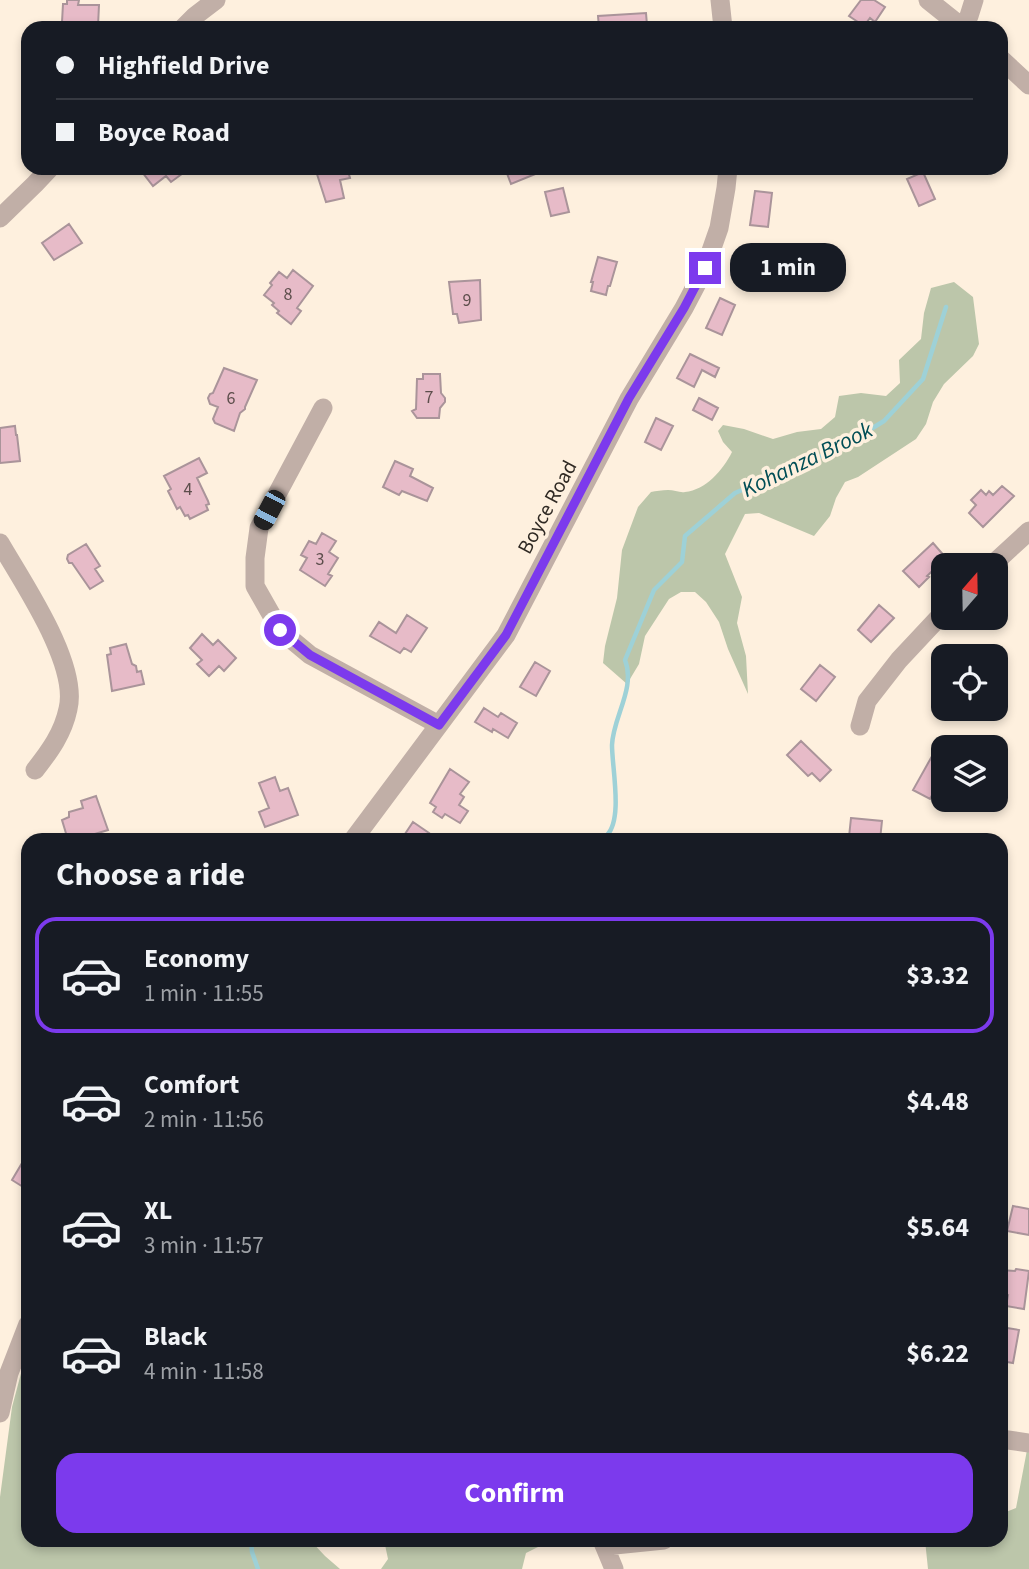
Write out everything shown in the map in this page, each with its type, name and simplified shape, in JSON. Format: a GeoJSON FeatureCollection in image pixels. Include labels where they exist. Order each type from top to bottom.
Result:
{"type":"FeatureCollection","features":[{"type":"Feature","properties":{"kind":"street"},"geometry":{"type":"LineString","coordinates":[[190,21],[216,0]]}},
{"type":"Feature","properties":{"kind":"street"},"geometry":{"type":"LineString","coordinates":[[720,0],[722,21]]}},
{"type":"Feature","properties":{"kind":"street"},"geometry":{"type":"LineString","coordinates":[[929,0],[954,21]]}},
{"type":"Feature","properties":{"kind":"street"},"geometry":{"type":"LineString","coordinates":[[967,21],[974,0]]}},
{"type":"Feature","properties":{"kind":"street"},"geometry":{"type":"LineString","coordinates":[[1008,66],[1029,85]]}},
{"type":"Feature","properties":{"kind":"street"},"geometry":{"type":"LineString","coordinates":[[0,218],[43,175]]}},
{"type":"Feature","properties":{"kind":"street","name":"Boyce Road"},"geometry":{"type":"LineString","coordinates":[[358,833],[506,635],[629,398],[705,268],[719,228],[727,175]]}},
{"type":"Feature","properties":{"kind":"street"},"geometry":{"type":"LineString","coordinates":[[323,408],[259,528],[255,586],[280,630],[310,655],[439,725]]}},
{"type":"Feature","properties":{"kind":"street"},"geometry":{"type":"LineString","coordinates":[[1005,553],[1029,531]]}},
{"type":"Feature","properties":{"kind":"street"},"geometry":{"type":"LineString","coordinates":[[0,543],[54,638],[62,655],[69,684],[69,707],[59,737],[35,770]]}},
{"type":"Feature","properties":{"kind":"street"},"geometry":{"type":"LineString","coordinates":[[860,726],[867,701],[899,660],[931,626]]}},
{"type":"Feature","properties":{"kind":"street"},"geometry":{"type":"LineString","coordinates":[[0,1413],[9,1373],[21,1342]]}},
{"type":"Feature","properties":{"kind":"street"},"geometry":{"type":"LineString","coordinates":[[1008,1440],[1029,1443]]}},
{"type":"Feature","properties":{"kind":"street"},"geometry":{"type":"LineString","coordinates":[[606,1547],[614,1569]]}},
{"type":"Feature","properties":{"kind":"green space"},"geometry":{"type":"Polygon","coordinates":[[[954,282],[973,297],[979,344],[973,356],[944,384],[933,402],[926,424],[916,439],[858,477],[845,482],[830,516],[814,536],[759,513],[745,514],[725,554],[742,597],[737,623],[746,656],[748,694],[719,622],[706,602],[695,592],[681,592],[669,599],[645,636],[639,664],[627,684],[603,663],[617,598],[622,550],[638,507],[651,492],[693,490],[713,478],[732,452],[718,431],[723,425],[773,439],[821,429],[835,417],[839,396],[861,393],[886,396],[900,383],[899,360],[921,339],[931,288],[954,282]]]}},
{"type":"Feature","properties":{"kind":"green space"},"geometry":{"type":"Polygon","coordinates":[[[21,1373],[21,1547],[317,1547],[340,1569],[0,1569],[0,1497],[12,1407],[21,1373]]]}},
{"type":"Feature","properties":{"kind":"green space"},"geometry":{"type":"Polygon","coordinates":[[[1029,1450],[1029,1569],[928,1569],[926,1547],[1008,1547],[1008,1511],[1016,1508],[1029,1450]]]}},
{"type":"Feature","properties":{"kind":"green space"},"geometry":{"type":"Polygon","coordinates":[[[385,1547],[538,1547],[526,1553],[522,1569],[381,1569],[388,1559],[385,1547]]]}},
{"type":"Feature","properties":{"kind":"building"},"geometry":{"type":"Polygon","coordinates":[[[67,0],[79,0],[78,5],[99,5],[98,21],[62,21],[63,4],[67,4],[67,0]]]}},
{"type":"Feature","properties":{"kind":"building"},"geometry":{"type":"Polygon","coordinates":[[[861,0],[874,0],[885,7],[876,21],[870,18],[868,21],[856,21],[849,16],[861,0]]]}},
{"type":"Feature","properties":{"kind":"building"},"geometry":{"type":"Polygon","coordinates":[[[646,13],[647,21],[598,21],[598,16],[646,13]]]}},
{"type":"Feature","properties":{"kind":"building"},"geometry":{"type":"Polygon","coordinates":[[[144,175],[180,175],[171,182],[166,176],[153,186],[144,175]]]}},
{"type":"Feature","properties":{"kind":"building"},"geometry":{"type":"Polygon","coordinates":[[[317,175],[349,175],[350,178],[340,180],[344,198],[326,202],[317,175]]]}},
{"type":"Feature","properties":{"kind":"building"},"geometry":{"type":"Polygon","coordinates":[[[508,175],[533,175],[511,184],[508,175]]]}},
{"type":"Feature","properties":{"kind":"building"},"geometry":{"type":"Polygon","coordinates":[[[924,175],[935,199],[919,206],[907,179],[924,175]]]}},
{"type":"Feature","properties":{"kind":"building"},"geometry":{"type":"Polygon","coordinates":[[[563,188],[569,212],[551,216],[545,192],[563,188]]]}},
{"type":"Feature","properties":{"kind":"building"},"geometry":{"type":"Polygon","coordinates":[[[755,191],[772,193],[768,227],[750,225],[755,191]]]}},
{"type":"Feature","properties":{"kind":"building"},"geometry":{"type":"Polygon","coordinates":[[[69,224],[82,243],[54,260],[42,243],[69,224]]]}},
{"type":"Feature","properties":{"kind":"building"},"geometry":{"type":"Polygon","coordinates":[[[747,246],[762,254],[750,285],[735,279],[747,246]]]}},
{"type":"Feature","properties":{"kind":"building"},"geometry":{"type":"Polygon","coordinates":[[[598,257],[617,262],[606,295],[591,291],[598,257]]]}},
{"type":"Feature","properties":{"kind":"building"},"geometry":{"type":"Polygon","coordinates":[[[293,270],[313,286],[297,308],[301,311],[291,324],[277,313],[279,311],[272,305],[274,303],[264,295],[279,272],[287,278],[293,270]]]}},
{"type":"Feature","properties":{"kind":"building"},"geometry":{"type":"Polygon","coordinates":[[[480,280],[481,320],[459,323],[457,314],[453,314],[449,282],[480,280]]]}},
{"type":"Feature","properties":{"kind":"building"},"geometry":{"type":"Polygon","coordinates":[[[720,298],[735,305],[722,335],[706,328],[720,298]]]}},
{"type":"Feature","properties":{"kind":"building"},"geometry":{"type":"Polygon","coordinates":[[[690,354],[719,368],[715,377],[702,370],[694,387],[677,378],[690,354]]]}},
{"type":"Feature","properties":{"kind":"building"},"geometry":{"type":"Polygon","coordinates":[[[224,368],[257,380],[234,431],[215,423],[213,419],[218,407],[210,404],[208,398],[224,368]]]}},
{"type":"Feature","properties":{"kind":"building"},"geometry":{"type":"Polygon","coordinates":[[[423,374],[440,374],[441,393],[445,402],[440,408],[439,418],[417,418],[412,411],[416,409],[417,379],[423,379],[423,374]]]}},
{"type":"Feature","properties":{"kind":"building"},"geometry":{"type":"Polygon","coordinates":[[[699,398],[718,408],[712,420],[693,410],[699,398]]]}},
{"type":"Feature","properties":{"kind":"building"},"geometry":{"type":"Polygon","coordinates":[[[656,418],[673,426],[661,450],[645,442],[656,418]]]}},
{"type":"Feature","properties":{"kind":"building"},"geometry":{"type":"Polygon","coordinates":[[[15,426],[20,461],[0,463],[0,428],[15,426]]]}},
{"type":"Feature","properties":{"kind":"building"},"geometry":{"type":"Polygon","coordinates":[[[199,458],[207,473],[197,478],[209,504],[206,505],[208,510],[190,519],[180,507],[177,509],[164,476],[199,458]]]}},
{"type":"Feature","properties":{"kind":"building"},"geometry":{"type":"Polygon","coordinates":[[[395,461],[413,469],[410,476],[433,488],[427,501],[402,491],[399,495],[383,487],[395,461]]]}},
{"type":"Feature","properties":{"kind":"building"},"geometry":{"type":"Polygon","coordinates":[[[1002,486],[1014,496],[983,527],[969,513],[976,505],[971,500],[981,490],[986,495],[989,491],[993,495],[1002,486]]]}},
{"type":"Feature","properties":{"kind":"building"},"geometry":{"type":"Polygon","coordinates":[[[322,533],[336,541],[329,552],[338,558],[328,574],[332,576],[325,586],[300,570],[307,558],[301,555],[309,541],[316,544],[322,533]]]}},
{"type":"Feature","properties":{"kind":"building"},"geometry":{"type":"Polygon","coordinates":[[[933,543],[942,553],[931,553],[931,572],[919,587],[903,571],[933,543]]]}},
{"type":"Feature","properties":{"kind":"building"},"geometry":{"type":"Polygon","coordinates":[[[86,544],[100,566],[95,569],[103,581],[90,589],[67,559],[68,555],[86,544]]]}},
{"type":"Feature","properties":{"kind":"building"},"geometry":{"type":"Polygon","coordinates":[[[879,605],[894,618],[871,642],[858,630],[879,605]]]}},
{"type":"Feature","properties":{"kind":"building"},"geometry":{"type":"Polygon","coordinates":[[[407,615],[427,628],[411,652],[404,648],[400,653],[370,636],[379,622],[396,633],[407,615]]]}},
{"type":"Feature","properties":{"kind":"building"},"geometry":{"type":"Polygon","coordinates":[[[202,634],[213,645],[218,640],[236,658],[224,671],[219,666],[209,676],[197,664],[202,660],[190,648],[202,634]]]}},
{"type":"Feature","properties":{"kind":"building"},"geometry":{"type":"Polygon","coordinates":[[[126,644],[132,664],[136,666],[137,672],[141,671],[144,684],[112,691],[107,655],[111,654],[110,648],[126,644]]]}},
{"type":"Feature","properties":{"kind":"building"},"geometry":{"type":"Polygon","coordinates":[[[535,662],[550,671],[536,696],[520,687],[535,662]]]}},
{"type":"Feature","properties":{"kind":"building"},"geometry":{"type":"Polygon","coordinates":[[[820,665],[835,677],[816,701],[801,689],[820,665]]]}},
{"type":"Feature","properties":{"kind":"building"},"geometry":{"type":"Polygon","coordinates":[[[484,708],[498,717],[501,713],[517,723],[508,738],[475,722],[484,708]]]}},
{"type":"Feature","properties":{"kind":"building"},"geometry":{"type":"Polygon","coordinates":[[[801,741],[831,770],[820,781],[812,773],[808,776],[787,755],[801,741]]]}},
{"type":"Feature","properties":{"kind":"building"},"geometry":{"type":"Polygon","coordinates":[[[931,758],[930,799],[913,790],[931,758]]]}},
{"type":"Feature","properties":{"kind":"building"},"geometry":{"type":"Polygon","coordinates":[[[450,769],[469,782],[460,794],[464,797],[459,805],[468,811],[460,823],[445,814],[442,818],[433,812],[436,807],[430,803],[450,769]]]}},
{"type":"Feature","properties":{"kind":"building"},"geometry":{"type":"Polygon","coordinates":[[[275,777],[280,791],[288,788],[298,815],[265,827],[259,812],[269,808],[259,783],[275,777]]]}},
{"type":"Feature","properties":{"kind":"building"},"geometry":{"type":"Polygon","coordinates":[[[96,796],[108,830],[98,833],[66,833],[62,820],[69,817],[69,812],[83,808],[81,801],[96,796]]]}},
{"type":"Feature","properties":{"kind":"building"},"geometry":{"type":"Polygon","coordinates":[[[851,818],[882,821],[881,833],[849,833],[851,818]]]}},
{"type":"Feature","properties":{"kind":"building"},"geometry":{"type":"Polygon","coordinates":[[[413,822],[429,833],[406,833],[413,822]]]}},
{"type":"Feature","properties":{"kind":"building"},"geometry":{"type":"Polygon","coordinates":[[[21,1165],[21,1186],[12,1180],[21,1165]]]}},
{"type":"Feature","properties":{"kind":"building"},"geometry":{"type":"Polygon","coordinates":[[[1013,1206],[1029,1209],[1029,1235],[1008,1231],[1013,1206]]]}},
{"type":"Feature","properties":{"kind":"building"},"geometry":{"type":"Polygon","coordinates":[[[1008,1270],[1029,1271],[1024,1309],[1008,1306],[1008,1270]]]}},
{"type":"Feature","properties":{"kind":"building"},"geometry":{"type":"Polygon","coordinates":[[[1008,1328],[1019,1330],[1013,1363],[1008,1362],[1008,1328]]]}},
{"type":"Feature","properties":{"kind":"waterway","name":"Kohanza Brook"},"geometry":{"type":"LineString","coordinates":[[608,833],[615,817],[612,745],[628,681],[625,660],[654,590],[682,562],[685,536],[735,493],[840,448],[884,421],[923,379],[946,307]]}},
{"type":"Feature","properties":{"kind":"waterway","name":"Kohanza Brook"},"geometry":{"type":"LineString","coordinates":[[252,1547],[258,1569]]}},
{"type":"Feature","properties":{"kind":"route"},"geometry":{"type":"LineString","coordinates":[[280,630],[310,655],[439,725],[506,635],[629,398],[705,268]]}}]}
